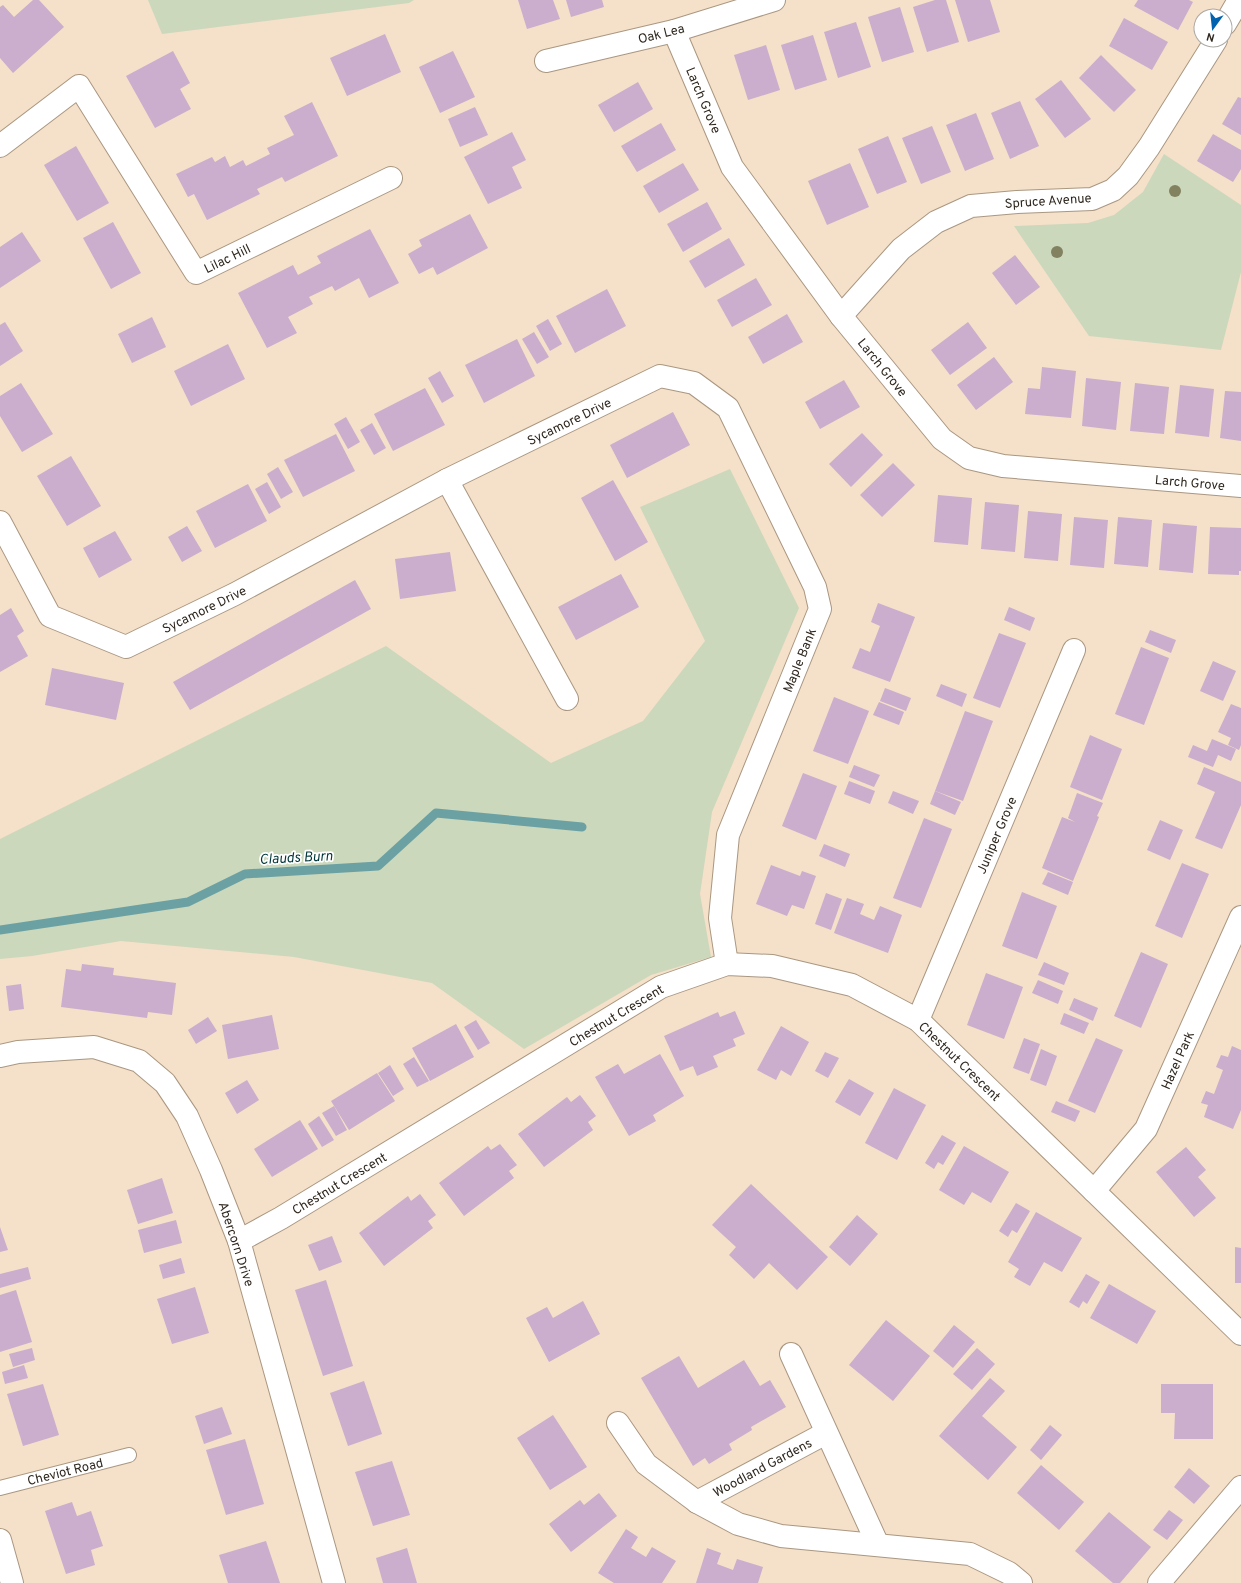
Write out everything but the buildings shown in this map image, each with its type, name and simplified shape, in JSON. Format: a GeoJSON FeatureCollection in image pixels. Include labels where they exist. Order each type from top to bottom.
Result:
{"type":"FeatureCollection","features":[{"type":"Feature","properties":{"kind":"street","name":"Oak Lea"},"geometry":{"type":"LineString","coordinates":[[546,61],[674,31],[774,0]]}},
{"type":"Feature","properties":{"kind":"street"},"geometry":{"type":"LineString","coordinates":[[1233,10],[1239,0]]}},
{"type":"Feature","properties":{"kind":"street","name":"Larch Grove"},"geometry":{"type":"LineString","coordinates":[[674,31],[732,167],[841,316],[942,439],[969,458],[1003,466],[1241,486]]}},
{"type":"Feature","properties":{"kind":"street","name":"Spruce Avenue"},"geometry":{"type":"LineString","coordinates":[[841,316],[901,249],[936,222],[971,206],[1017,202],[1092,199],[1113,190],[1128,176],[1149,148],[1211,48]]}},
{"type":"Feature","properties":{"kind":"street","name":"Lilac Hill"},"geometry":{"type":"LineString","coordinates":[[0,146],[79,86],[196,273],[391,178]]}},
{"type":"Feature","properties":{"kind":"street","name":"Sycamore Drive"},"geometry":{"type":"LineString","coordinates":[[0,522],[50,616],[126,646],[235,594],[446,480],[660,376],[694,383]]}},
{"type":"Feature","properties":{"kind":"street","name":"Maple Bank"},"geometry":{"type":"LineString","coordinates":[[694,383],[728,408],[815,587],[820,609],[728,835],[720,918],[727,964]]}},
{"type":"Feature","properties":{"kind":"street"},"geometry":{"type":"LineString","coordinates":[[446,480],[567,699]]}},
{"type":"Feature","properties":{"kind":"street","name":"Juniper Grove"},"geometry":{"type":"LineString","coordinates":[[918,1020],[1074,650]]}},
{"type":"Feature","properties":{"kind":"street","name":"Hazel Park"},"geometry":{"type":"LineString","coordinates":[[1094,1191],[1146,1129],[1241,917]]}},
{"type":"Feature","properties":{"kind":"street","name":"Chestnut Crescent"},"geometry":{"type":"LineString","coordinates":[[238,1241],[281,1218],[661,987],[727,964],[772,966],[852,985],[918,1020],[1241,1334]]}},
{"type":"Feature","properties":{"kind":"street","name":"Abercorn Drive"},"geometry":{"type":"LineString","coordinates":[[0,1056],[18,1052],[94,1047],[139,1061],[165,1084],[187,1116],[211,1170],[238,1241],[334,1583]]}},
{"type":"Feature","properties":{"kind":"street","name":"Woodland Gardens"},"geometry":{"type":"LineString","coordinates":[[790,1354],[878,1545]]}},
{"type":"Feature","properties":{"kind":"street","name":"Woodland Gardens"},"geometry":{"type":"LineString","coordinates":[[618,1423],[646,1464],[697,1502],[738,1524],[781,1536],[970,1554],[1009,1573],[1021,1583]]}},
{"type":"Feature","properties":{"kind":"street","name":"Woodland Gardens"},"geometry":{"type":"LineString","coordinates":[[697,1502],[826,1433]]}},
{"type":"Feature","properties":{"kind":"street"},"geometry":{"type":"LineString","coordinates":[[1159,1583],[1241,1487]]}},
{"type":"Feature","properties":{"kind":"street"},"geometry":{"type":"LineString","coordinates":[[0,1540],[12,1583]]}},
{"type":"Feature","properties":{"kind":"lane","name":"Cheviot Road"},"geometry":{"type":"LineString","coordinates":[[0,1488],[129,1455]]}},
{"type":"Feature","properties":{"kind":"green space"},"geometry":{"type":"Polygon","coordinates":[[[148,0],[414,0],[409,3],[162,34],[148,0]]]}},
{"type":"Feature","properties":{"kind":"green space"},"geometry":{"type":"Polygon","coordinates":[[[1164,154],[1241,205],[1241,272],[1221,350],[1089,336],[1014,226],[1088,223],[1114,215],[1143,192],[1164,154]]]}},
{"type":"Feature","properties":{"kind":"green space"},"geometry":{"type":"Polygon","coordinates":[[[730,469],[799,608],[712,812],[700,894],[711,957],[651,975],[524,1049],[432,983],[294,957],[121,941],[32,956],[0,959],[0,839],[386,646],[551,763],[643,721],[705,641],[640,507],[730,469]]]}},
{"type":"Feature","properties":{"kind":"waterway","name":"Clauds Burn"},"geometry":{"type":"LineString","coordinates":[[0,930],[188,902],[245,874],[378,866],[436,813],[582,827]]}}]}
